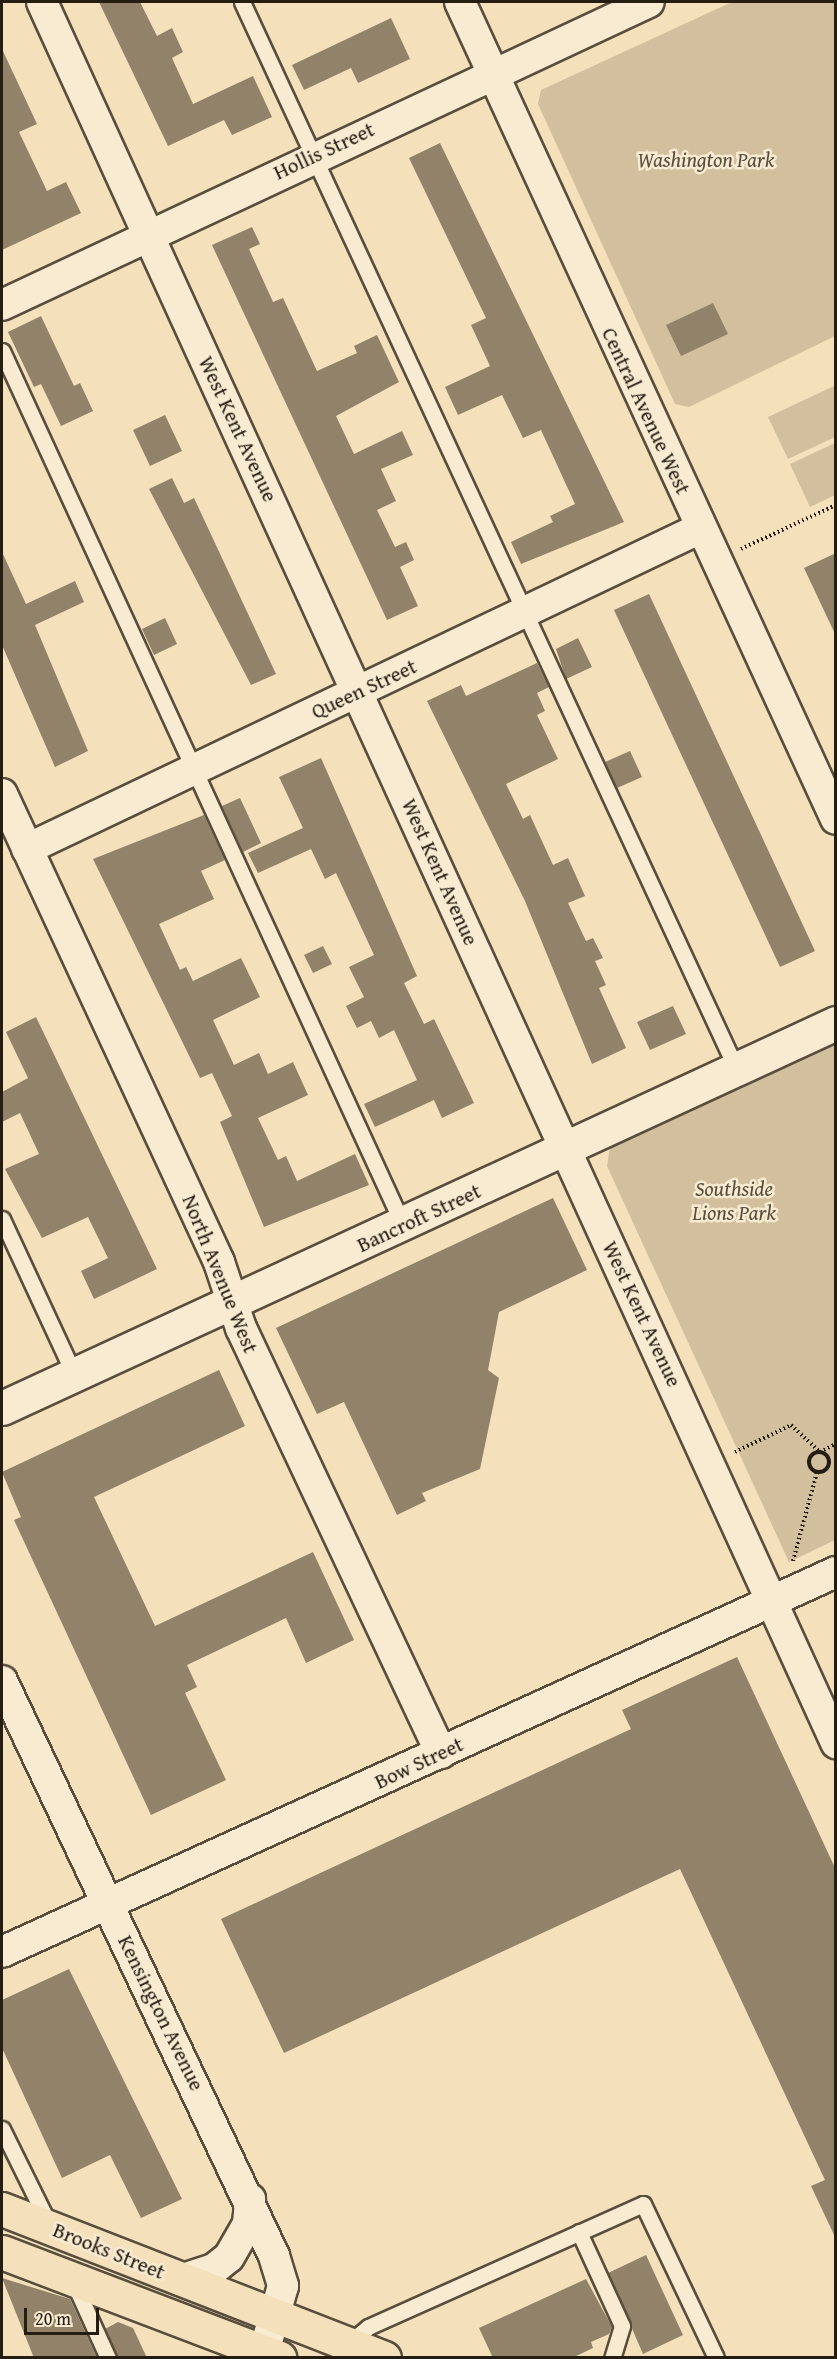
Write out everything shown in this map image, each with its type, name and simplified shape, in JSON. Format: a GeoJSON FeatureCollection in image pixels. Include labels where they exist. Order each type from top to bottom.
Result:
{"type":"FeatureCollection","features":[{"type":"Feature","properties":{"kind":"highway","name":"Brooks Street"},"geometry":{"type":"LineString","coordinates":[[2,2209],[276,2318],[346,2351],[384,2358]]}},
{"type":"Feature","properties":{"kind":"highway","name":"Brooks Street"},"geometry":{"type":"LineString","coordinates":[[2,2252],[271,2355]]}},
{"type":"Feature","properties":{"kind":"street","name":"West Kent Avenue"},"geometry":{"type":"LineString","coordinates":[[42,2],[360,692],[565,1150],[836,1743]]}},
{"type":"Feature","properties":{"kind":"street","name":"Central Avenue West"},"geometry":{"type":"LineString","coordinates":[[460,2],[836,819]]}},
{"type":"Feature","properties":{"kind":"street","name":"Hollis Street"},"geometry":{"type":"LineString","coordinates":[[2,305],[492,73],[649,2]]}},
{"type":"Feature","properties":{"kind":"street","name":"Queen Street"},"geometry":{"type":"LineString","coordinates":[[27,849],[701,528]]}},
{"type":"Feature","properties":{"kind":"street","name":"North Avenue West"},"geometry":{"type":"LineString","coordinates":[[2,794],[219,1262],[232,1304],[441,1753]]}},
{"type":"Feature","properties":{"kind":"street","name":"Bancroft Street"},"geometry":{"type":"LineString","coordinates":[[2,1408],[232,1304],[836,1023]]}},
{"type":"Feature","properties":{"kind":"street","name":"Bow Street"},"geometry":{"type":"LineString","coordinates":[[2,1952],[109,1906],[836,1572]]}},
{"type":"Feature","properties":{"kind":"street","name":"Kensington Avenue"},"geometry":{"type":"LineString","coordinates":[[2,1681],[250,2199],[282,2281],[271,2355]]}},
{"type":"Feature","properties":{"kind":"street"},"geometry":{"type":"LineString","coordinates":[[180,2280],[213,2269],[229,2257],[248,2224],[250,2199]]}},
{"type":"Feature","properties":{"kind":"lane"},"geometry":{"type":"LineString","coordinates":[[242,2],[736,1068]]}},
{"type":"Feature","properties":{"kind":"lane"},"geometry":{"type":"LineString","coordinates":[[2,351],[403,1225]]}},
{"type":"Feature","properties":{"kind":"lane"},"geometry":{"type":"LineString","coordinates":[[2,1219],[75,1376]]}},
{"type":"Feature","properties":{"kind":"lane"},"geometry":{"type":"LineString","coordinates":[[2,2129],[51,2227]]}},
{"type":"Feature","properties":{"kind":"lane"},"geometry":{"type":"LineString","coordinates":[[346,2351],[368,2328],[643,2204],[716,2358]]}},
{"type":"Feature","properties":{"kind":"lane"},"geometry":{"type":"LineString","coordinates":[[579,2232],[622,2326],[612,2358]]}},
{"type":"Feature","properties":{"kind":"lane"},"geometry":{"type":"LineString","coordinates":[[72,2279],[108,2358]]}},
{"type":"Feature","properties":{"kind":"path"},"geometry":{"type":"LineString","coordinates":[[739,550],[836,505]]}},
{"type":"Feature","properties":{"kind":"path"},"geometry":{"type":"LineString","coordinates":[[735,1452],[791,1425],[820,1452],[829,1464],[817,1472],[793,1562]]}},
{"type":"Feature","properties":{"kind":"path"},"geometry":{"type":"LineString","coordinates":[[817,1472],[809,1462],[820,1452],[836,1444]]}},
{"type":"Feature","properties":{"kind":"green space","name":"Washington Park"},"geometry":{"type":"Polygon","coordinates":[[[732,2],[835,2],[835,336],[689,407],[675,404],[538,104],[541,90],[732,2]]]}},
{"type":"Feature","properties":{"kind":"green space"},"geometry":{"type":"Polygon","coordinates":[[[834,386],[835,437],[788,459],[768,417],[834,386]]]}},
{"type":"Feature","properties":{"kind":"green space"},"geometry":{"type":"Polygon","coordinates":[[[835,443],[835,495],[810,507],[790,464],[835,443]]]}},
{"type":"Feature","properties":{"kind":"green space","name":"Southside Lions Park"},"geometry":{"type":"Polygon","coordinates":[[[835,1045],[835,1540],[789,1562],[607,1166],[610,1147],[835,1045]]]}},
{"type":"Feature","properties":{"kind":"building"},"geometry":{"type":"Polygon","coordinates":[[[99,2],[140,2],[157,36],[172,28],[183,52],[172,58],[193,104],[253,76],[272,117],[232,135],[224,120],[168,146],[99,2]]]}},
{"type":"Feature","properties":{"kind":"building"},"geometry":{"type":"Polygon","coordinates":[[[391,18],[410,59],[358,83],[351,68],[304,90],[292,65],[391,18]]]}},
{"type":"Feature","properties":{"kind":"building"},"geometry":{"type":"Polygon","coordinates":[[[2,49],[37,124],[19,132],[47,191],[66,182],[81,213],[2,250],[2,49]]]}},
{"type":"Feature","properties":{"kind":"building"},"geometry":{"type":"Polygon","coordinates":[[[440,143],[624,522],[521,564],[511,542],[553,522],[550,516],[575,504],[541,430],[523,438],[502,395],[458,415],[445,387],[490,366],[471,325],[486,318],[409,158],[440,143]]]}},
{"type":"Feature","properties":{"kind":"building"},"geometry":{"type":"Polygon","coordinates":[[[252,227],[260,244],[249,249],[273,302],[283,298],[317,371],[357,353],[354,346],[377,335],[399,382],[336,416],[354,454],[402,431],[413,455],[381,469],[396,501],[377,510],[395,547],[406,542],[414,560],[400,567],[418,606],[387,620],[212,245],[252,227]]]}},
{"type":"Feature","properties":{"kind":"building"},"geometry":{"type":"Polygon","coordinates":[[[713,303],[728,334],[681,356],[666,325],[713,303]]]}},
{"type":"Feature","properties":{"kind":"building"},"geometry":{"type":"Polygon","coordinates":[[[41,316],[74,386],[80,383],[93,411],[61,426],[41,384],[34,387],[8,332],[41,316]]]}},
{"type":"Feature","properties":{"kind":"building"},"geometry":{"type":"Polygon","coordinates":[[[165,415],[182,451],[150,466],[133,430],[165,415]]]}},
{"type":"Feature","properties":{"kind":"building"},"geometry":{"type":"Polygon","coordinates":[[[172,478],[184,503],[194,498],[276,674],[251,685],[149,489],[172,478]]]}},
{"type":"Feature","properties":{"kind":"building"},"geometry":{"type":"Polygon","coordinates":[[[2,552],[26,604],[75,581],[84,602],[35,625],[88,751],[55,767],[2,645],[2,552]]]}},
{"type":"Feature","properties":{"kind":"building"},"geometry":{"type":"Polygon","coordinates":[[[836,553],[836,636],[804,568],[836,553]]]}},
{"type":"Feature","properties":{"kind":"building"},"geometry":{"type":"Polygon","coordinates":[[[649,594],[815,951],[780,967],[614,610],[649,594]]]}},
{"type":"Feature","properties":{"kind":"building"},"geometry":{"type":"Polygon","coordinates":[[[165,618],[177,644],[154,655],[142,629],[165,618]]]}},
{"type":"Feature","properties":{"kind":"building"},"geometry":{"type":"Polygon","coordinates":[[[578,638],[592,667],[566,679],[556,649],[578,638]]]}},
{"type":"Feature","properties":{"kind":"building"},"geometry":{"type":"Polygon","coordinates":[[[537,663],[549,687],[537,693],[545,711],[537,715],[558,759],[506,784],[523,819],[530,815],[553,865],[568,858],[585,896],[568,903],[586,941],[593,938],[603,958],[595,961],[606,985],[599,988],[626,1048],[592,1064],[525,901],[427,701],[461,685],[466,696],[537,663]]]}},
{"type":"Feature","properties":{"kind":"building"},"geometry":{"type":"Polygon","coordinates":[[[630,751],[642,777],[617,788],[605,762],[630,751]]]}},
{"type":"Feature","properties":{"kind":"building"},"geometry":{"type":"Polygon","coordinates":[[[321,758],[417,976],[404,983],[424,1024],[434,1019],[474,1103],[442,1118],[434,1100],[375,1127],[364,1104],[417,1080],[394,1030],[379,1038],[371,1021],[357,1028],[346,1006],[364,997],[349,967],[374,955],[336,873],[325,879],[311,849],[258,873],[248,853],[303,828],[279,777],[321,758]]]}},
{"type":"Feature","properties":{"kind":"building"},"geometry":{"type":"Polygon","coordinates":[[[240,798],[261,843],[243,852],[222,806],[240,798]]]}},
{"type":"Feature","properties":{"kind":"building"},"geometry":{"type":"Polygon","coordinates":[[[204,815],[225,860],[201,871],[214,899],[159,924],[180,970],[186,967],[193,981],[241,958],[260,997],[213,1020],[234,1065],[259,1053],[268,1074],[293,1062],[308,1095],[258,1118],[278,1160],[286,1156],[297,1181],[355,1154],[369,1185],[264,1227],[220,1122],[232,1116],[212,1073],[200,1078],[93,859],[204,815]]]}},
{"type":"Feature","properties":{"kind":"building"},"geometry":{"type":"Polygon","coordinates":[[[323,946],[332,964],[313,973],[304,955],[323,946]]]}},
{"type":"Feature","properties":{"kind":"building"},"geometry":{"type":"Polygon","coordinates":[[[673,1006],[686,1034],[650,1050],[637,1022],[673,1006]]]}},
{"type":"Feature","properties":{"kind":"building"},"geometry":{"type":"Polygon","coordinates":[[[36,1017],[157,1269],[94,1299],[81,1271],[108,1258],[88,1217],[42,1238],[5,1169],[39,1154],[20,1113],[2,1122],[2,1092],[28,1078],[6,1032],[36,1017]]]}},
{"type":"Feature","properties":{"kind":"building"},"geometry":{"type":"Polygon","coordinates":[[[553,1198],[587,1270],[499,1312],[488,1370],[499,1378],[480,1469],[422,1493],[426,1501],[397,1515],[344,1402],[317,1414],[276,1328],[553,1198]]]}},
{"type":"Feature","properties":{"kind":"building"},"geometry":{"type":"Polygon","coordinates":[[[219,1370],[245,1426],[94,1497],[155,1626],[313,1552],[354,1640],[306,1663],[286,1618],[187,1665],[197,1687],[185,1693],[226,1780],[151,1815],[14,1520],[21,1517],[2,1472],[219,1370]]]}},
{"type":"Feature","properties":{"kind":"building"},"geometry":{"type":"Polygon","coordinates":[[[737,1657],[836,1870],[836,2239],[811,2186],[825,2180],[680,1869],[284,2053],[221,1919],[631,1729],[622,1710],[737,1657]]]}},
{"type":"Feature","properties":{"kind":"building"},"geometry":{"type":"Polygon","coordinates":[[[69,1969],[182,2199],[141,2218],[110,2155],[62,2178],[2,2048],[2,2000],[69,1969]]]}},
{"type":"Feature","properties":{"kind":"building"},"geometry":{"type":"Polygon","coordinates":[[[646,2255],[683,2335],[643,2354],[608,2273],[646,2255]]]}},
{"type":"Feature","properties":{"kind":"building"},"geometry":{"type":"Polygon","coordinates":[[[2,2278],[70,2299],[97,2358],[34,2358],[2,2278]]]}},
{"type":"Feature","properties":{"kind":"building"},"geometry":{"type":"Polygon","coordinates":[[[586,2279],[612,2327],[609,2334],[591,2342],[593,2348],[572,2358],[493,2358],[479,2328],[586,2279]]]}},
{"type":"Feature","properties":{"kind":"building"},"geometry":{"type":"Polygon","coordinates":[[[118,2322],[133,2328],[147,2358],[118,2358],[105,2329],[118,2322]]]}}]}
